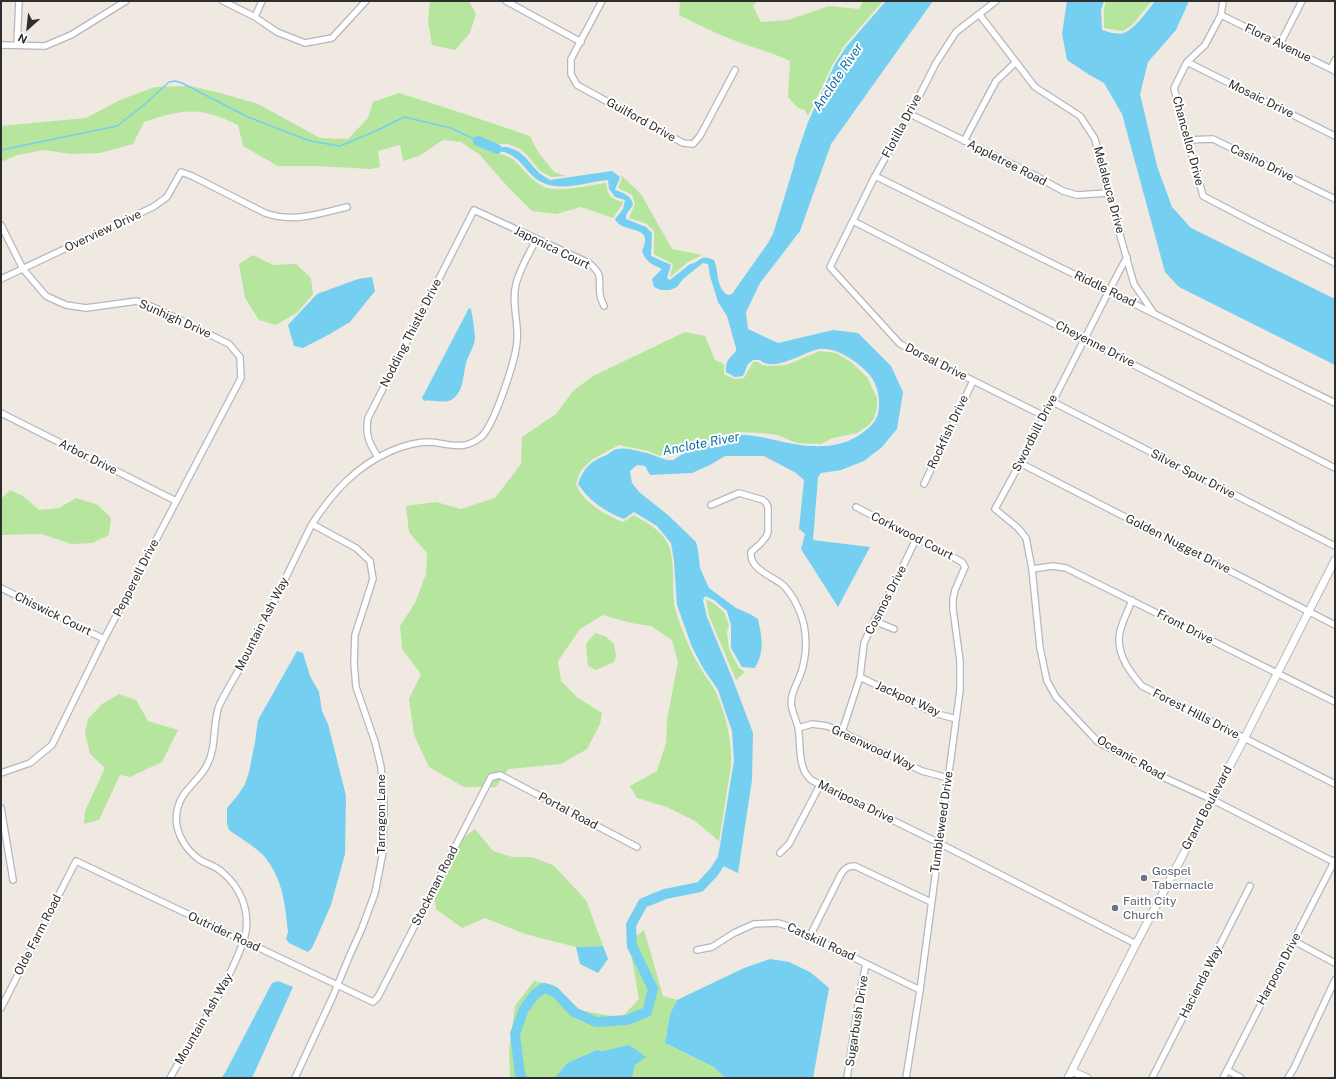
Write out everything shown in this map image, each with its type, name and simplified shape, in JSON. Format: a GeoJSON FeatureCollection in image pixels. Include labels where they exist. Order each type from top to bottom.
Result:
{"type":"FeatureCollection","features":[{"type":"Feature","properties":{"kind":"street"},"geometry":{"type":"LineString","coordinates":[[17,45],[19,1]]}},
{"type":"Feature","properties":{"kind":"street"},"geometry":{"type":"LineString","coordinates":[[1,45],[45,46],[71,35],[126,1]]}},
{"type":"Feature","properties":{"kind":"street"},"geometry":{"type":"LineString","coordinates":[[223,1],[255,17],[277,32],[305,43],[332,38],[366,1]]}},
{"type":"Feature","properties":{"kind":"street"},"geometry":{"type":"LineString","coordinates":[[255,17],[262,1]]}},
{"type":"Feature","properties":{"kind":"street"},"geometry":{"type":"LineString","coordinates":[[506,1],[581,42],[602,1]]}},
{"type":"Feature","properties":{"kind":"street","name":"Flotilla Drive"},"geometry":{"type":"LineString","coordinates":[[830,267],[875,176],[910,114],[936,62],[956,32],[996,1]]}},
{"type":"Feature","properties":{"kind":"street","name":"Chancellor Drive"},"geometry":{"type":"LineString","coordinates":[[1223,1],[1221,14],[1205,44],[1187,62],[1174,88],[1203,196],[1335,263]]}},
{"type":"Feature","properties":{"kind":"street"},"geometry":{"type":"LineString","coordinates":[[1280,44],[1302,1]]}},
{"type":"Feature","properties":{"kind":"street","name":"Melaleuca Drive"},"geometry":{"type":"LineString","coordinates":[[979,14],[1035,87],[1080,116],[1095,139],[1108,193],[1134,284],[1153,312]]}},
{"type":"Feature","properties":{"kind":"street","name":"Flora Avenue"},"geometry":{"type":"LineString","coordinates":[[1221,14],[1333,70]]}},
{"type":"Feature","properties":{"kind":"street","name":"Guilford Drive"},"geometry":{"type":"LineString","coordinates":[[581,42],[571,59],[571,74],[577,85],[683,142],[693,144],[700,136],[735,70]]}},
{"type":"Feature","properties":{"kind":"street"},"geometry":{"type":"LineString","coordinates":[[1333,70],[1335,60]]}},
{"type":"Feature","properties":{"kind":"street"},"geometry":{"type":"LineString","coordinates":[[964,141],[996,81],[1016,62]]}},
{"type":"Feature","properties":{"kind":"street","name":"Mosaic Drive"},"geometry":{"type":"LineString","coordinates":[[1187,62],[1335,136]]}},
{"type":"Feature","properties":{"kind":"street","name":"Appletree Road"},"geometry":{"type":"LineString","coordinates":[[910,114],[1063,192],[1077,196],[1108,193]]}},
{"type":"Feature","properties":{"kind":"street","name":"Casino Drive"},"geometry":{"type":"LineString","coordinates":[[1187,140],[1213,139],[1335,199]]}},
{"type":"Feature","properties":{"kind":"street","name":"Overview Drive"},"geometry":{"type":"LineString","coordinates":[[1,279],[153,207],[167,197],[182,172],[276,217],[301,217],[347,207]]}},
{"type":"Feature","properties":{"kind":"street","name":"Riddle Road"},"geometry":{"type":"LineString","coordinates":[[875,176],[1335,403]]}},
{"type":"Feature","properties":{"kind":"street","name":"Japonica Court"},"geometry":{"type":"LineString","coordinates":[[474,210],[536,240],[589,263],[597,270],[600,281],[600,295],[604,306]]}},
{"type":"Feature","properties":{"kind":"street","name":"Nodding Thistle Drive"},"geometry":{"type":"LineString","coordinates":[[378,457],[367,437],[366,427],[368,418],[474,210]]}},
{"type":"Feature","properties":{"kind":"street","name":"Cheyenne Drive"},"geometry":{"type":"LineString","coordinates":[[853,221],[1085,338],[1335,468]]}},
{"type":"Feature","properties":{"kind":"street","name":"Sunhigh Drive"},"geometry":{"type":"LineString","coordinates":[[1,225],[22,269],[46,296],[66,305],[86,308],[137,301],[160,310],[229,344],[240,357]]}},
{"type":"Feature","properties":{"kind":"street","name":"Mountain Ash Way"},"geometry":{"type":"LineString","coordinates":[[170,1078],[230,975],[244,941],[246,930],[244,903],[235,885],[221,870],[200,860],[191,852],[180,839],[177,823],[178,807],[184,794],[207,766],[214,747],[216,714],[250,650],[312,524],[324,506],[339,488],[356,471],[378,457],[411,444],[428,442],[457,446],[469,444],[481,436],[492,421],[514,359],[517,341],[517,322],[514,301],[516,284],[522,267],[536,240]]}},
{"type":"Feature","properties":{"kind":"street","name":"Swordbill Drive"},"geometry":{"type":"LineString","coordinates":[[1032,569],[1026,538],[1018,528],[995,509],[1085,338],[1108,290],[1127,257]]}},
{"type":"Feature","properties":{"kind":"street","name":"Dorsal Drive"},"geometry":{"type":"LineString","coordinates":[[830,267],[900,344],[1044,416]]}},
{"type":"Feature","properties":{"kind":"street","name":"Pepperell Drive"},"geometry":{"type":"LineString","coordinates":[[1,773],[30,763],[52,746],[104,639],[241,378],[240,357]]}},
{"type":"Feature","properties":{"kind":"street","name":"Rockfish Drive"},"geometry":{"type":"LineString","coordinates":[[924,484],[973,381]]}},
{"type":"Feature","properties":{"kind":"street","name":"Silver Spur Drive"},"geometry":{"type":"LineString","coordinates":[[1051,401],[1335,546]]}},
{"type":"Feature","properties":{"kind":"street","name":"Arbor Drive"},"geometry":{"type":"LineString","coordinates":[[1,413],[176,501]]}},
{"type":"Feature","properties":{"kind":"street","name":"Golden Nugget Drive"},"geometry":{"type":"LineString","coordinates":[[1020,463],[1335,626]]}},
{"type":"Feature","properties":{"kind":"street","name":"Mariposa Drive"},"geometry":{"type":"LineString","coordinates":[[711,505],[739,493],[763,500],[768,507],[768,526],[766,537],[751,552],[751,558],[765,574],[783,586],[792,596],[799,609],[804,625],[806,642],[805,658],[790,705],[798,728],[801,759],[804,772],[820,785],[939,843],[1136,944]]}},
{"type":"Feature","properties":{"kind":"street","name":"Corkwood Court"},"geometry":{"type":"LineString","coordinates":[[856,507],[962,562],[965,567]]}},
{"type":"Feature","properties":{"kind":"street","name":"Tarragon Lane"},"geometry":{"type":"LineString","coordinates":[[295,1078],[338,986],[375,893],[383,852],[384,805],[381,767],[356,688],[354,663],[355,635],[373,578],[370,561],[356,548],[312,524]]}},
{"type":"Feature","properties":{"kind":"street","name":"Cosmos Drive"},"geometry":{"type":"LineString","coordinates":[[842,732],[860,677],[864,643],[916,539]]}},
{"type":"Feature","properties":{"kind":"street","name":"Grand Boulevard"},"geometry":{"type":"LineString","coordinates":[[1068,1078],[1335,560]]}},
{"type":"Feature","properties":{"kind":"street","name":"Front Drive"},"geometry":{"type":"LineString","coordinates":[[1032,569],[1053,566],[1066,568],[1335,702]]}},
{"type":"Feature","properties":{"kind":"street","name":"Tumbleweed Drive"},"geometry":{"type":"LineString","coordinates":[[906,1078],[920,990],[960,690],[960,661],[953,599],[954,590],[965,567]]}},
{"type":"Feature","properties":{"kind":"street","name":"Oceanic Road"},"geometry":{"type":"LineString","coordinates":[[1032,569],[1040,648],[1047,681],[1056,697],[1098,742],[1165,778],[1211,799],[1334,863]]}},
{"type":"Feature","properties":{"kind":"street","name":"Chiswick Court"},"geometry":{"type":"LineString","coordinates":[[1,588],[104,639]]}},
{"type":"Feature","properties":{"kind":"street","name":"Forest Hills Drive"},"geometry":{"type":"LineString","coordinates":[[1132,600],[1119,638],[1121,653],[1130,673],[1142,686],[1335,784]]}},
{"type":"Feature","properties":{"kind":"street"},"geometry":{"type":"LineString","coordinates":[[874,621],[894,629]]}},
{"type":"Feature","properties":{"kind":"street","name":"Jackpot Way"},"geometry":{"type":"LineString","coordinates":[[860,677],[934,713],[956,719]]}},
{"type":"Feature","properties":{"kind":"street","name":"Greenwood Way"},"geometry":{"type":"LineString","coordinates":[[798,728],[812,724],[826,726],[842,732],[922,771],[948,778]]}},
{"type":"Feature","properties":{"kind":"street","name":"Portal Road"},"geometry":{"type":"LineString","coordinates":[[500,775],[637,847]]}},
{"type":"Feature","properties":{"kind":"street","name":"Stockman Road"},"geometry":{"type":"LineString","coordinates":[[373,1002],[378,997],[491,777],[500,775]]}},
{"type":"Feature","properties":{"kind":"street"},"geometry":{"type":"LineString","coordinates":[[780,853],[789,844],[820,785]]}},
{"type":"Feature","properties":{"kind":"street"},"geometry":{"type":"LineString","coordinates":[[1,808],[13,880]]}},
{"type":"Feature","properties":{"kind":"street","name":"Outrider Road"},"geometry":{"type":"LineString","coordinates":[[76,861],[373,1002]]}},
{"type":"Feature","properties":{"kind":"street","name":"Olde Farm Road"},"geometry":{"type":"LineString","coordinates":[[1,1008],[76,861]]}},
{"type":"Feature","properties":{"kind":"street","name":"Harpoon Drive"},"geometry":{"type":"LineString","coordinates":[[1223,1078],[1334,863]]}},
{"type":"Feature","properties":{"kind":"street"},"geometry":{"type":"LineString","coordinates":[[810,936],[841,874],[844,869],[849,866],[856,866],[931,902]]}},
{"type":"Feature","properties":{"kind":"street","name":"Hacienda Way"},"geometry":{"type":"LineString","coordinates":[[1152,1078],[1250,886]]}},
{"type":"Feature","properties":{"kind":"street","name":"Catskill Road"},"geometry":{"type":"LineString","coordinates":[[697,950],[712,947],[754,924],[778,923],[791,927],[920,990]]}},
{"type":"Feature","properties":{"kind":"street"},"geometry":{"type":"LineString","coordinates":[[1294,941],[1335,963]]}},
{"type":"Feature","properties":{"kind":"street","name":"Sugarbush Drive"},"geometry":{"type":"LineString","coordinates":[[847,1078],[860,992],[866,964]]}},
{"type":"Feature","properties":{"kind":"street"},"geometry":{"type":"LineString","coordinates":[[1288,1078],[1335,980]]}},
{"type":"Feature","properties":{"kind":"street"},"geometry":{"type":"LineString","coordinates":[[1226,1070],[1241,1078]]}},
{"type":"Feature","properties":{"kind":"street"},"geometry":{"type":"LineString","coordinates":[[1072,1071],[1087,1078]]}},
{"type":"Feature","properties":{"kind":"green space"},"geometry":{"type":"Polygon","coordinates":[[[430,1],[469,1],[476,14],[470,33],[455,50],[432,45],[428,21],[430,1]]]}},
{"type":"Feature","properties":{"kind":"green space"},"geometry":{"type":"Polygon","coordinates":[[[680,1],[757,1],[753,6],[761,22],[788,20],[829,6],[859,9],[863,1],[883,1],[844,46],[833,64],[808,116],[805,110],[798,108],[788,97],[790,61],[725,37],[679,15],[680,1]]]}},
{"type":"Feature","properties":{"kind":"green space"},"geometry":{"type":"Polygon","coordinates":[[[1106,1],[1152,1],[1132,25],[1123,31],[1104,28],[1104,10],[1106,1]]]}},
{"type":"Feature","properties":{"kind":"green space"},"geometry":{"type":"Polygon","coordinates":[[[190,86],[258,104],[320,138],[348,139],[368,118],[373,102],[399,93],[530,136],[538,152],[554,172],[566,176],[551,177],[540,171],[520,149],[508,144],[497,144],[486,141],[482,143],[484,147],[490,151],[513,159],[538,184],[544,187],[553,189],[576,188],[606,183],[607,191],[610,196],[623,202],[613,218],[581,207],[556,214],[532,211],[508,187],[480,155],[461,142],[443,140],[419,156],[403,161],[400,145],[378,151],[380,167],[371,169],[316,166],[278,166],[243,146],[238,125],[225,119],[202,112],[181,112],[144,122],[133,144],[100,153],[71,154],[44,150],[17,155],[1,162],[1,126],[86,118],[120,100],[155,87],[190,86]]]}},
{"type":"Feature","properties":{"kind":"green space"},"geometry":{"type":"Polygon","coordinates":[[[621,175],[641,194],[672,249],[702,255],[688,262],[670,277],[673,264],[654,254],[654,231],[647,224],[629,218],[635,204],[632,195],[618,188],[622,178],[621,175]]]}},
{"type":"Feature","properties":{"kind":"green space"},"geometry":{"type":"Polygon","coordinates":[[[253,255],[273,265],[296,264],[311,278],[313,294],[298,312],[276,325],[259,320],[245,298],[239,264],[253,255]]]}},
{"type":"Feature","properties":{"kind":"green space"},"geometry":{"type":"Polygon","coordinates":[[[685,332],[705,336],[715,360],[724,364],[724,374],[734,379],[744,378],[753,362],[771,366],[786,365],[820,351],[836,353],[851,362],[867,377],[877,398],[877,407],[874,418],[869,425],[857,433],[833,438],[821,444],[797,443],[777,435],[738,432],[703,442],[681,452],[666,456],[660,456],[648,451],[619,445],[593,459],[581,470],[576,484],[579,491],[589,503],[596,508],[623,522],[634,515],[658,531],[668,544],[673,567],[674,601],[677,616],[693,655],[716,692],[723,710],[729,737],[731,766],[719,841],[695,821],[667,807],[637,798],[630,786],[657,771],[666,743],[667,720],[678,662],[672,640],[651,626],[631,623],[603,615],[580,629],[558,661],[561,681],[578,698],[602,713],[600,724],[587,749],[561,764],[508,769],[496,787],[464,787],[429,767],[414,735],[409,699],[421,674],[402,649],[400,626],[415,603],[426,574],[427,553],[409,532],[406,506],[436,502],[461,509],[495,498],[521,464],[522,437],[556,414],[573,391],[593,376],[685,332]]]}},
{"type":"Feature","properties":{"kind":"green space"},"geometry":{"type":"Polygon","coordinates":[[[10,490],[23,496],[39,510],[59,508],[76,498],[98,505],[111,518],[109,535],[92,543],[72,544],[41,534],[1,535],[1,499],[10,490]]]}},
{"type":"Feature","properties":{"kind":"green space"},"geometry":{"type":"Polygon","coordinates":[[[706,599],[724,612],[729,625],[727,632],[729,649],[739,668],[745,672],[736,680],[709,616],[706,599]]]}},
{"type":"Feature","properties":{"kind":"green space"},"geometry":{"type":"Polygon","coordinates":[[[595,633],[605,636],[614,644],[616,655],[614,662],[596,670],[588,666],[586,644],[595,633]]]}},
{"type":"Feature","properties":{"kind":"green space"},"geometry":{"type":"Polygon","coordinates":[[[119,694],[136,700],[148,721],[178,730],[162,762],[130,777],[120,775],[99,820],[84,824],[85,811],[105,768],[90,754],[85,733],[88,719],[102,704],[119,694]]]}},
{"type":"Feature","properties":{"kind":"green space"},"geometry":{"type":"Polygon","coordinates":[[[475,829],[493,851],[512,857],[531,857],[553,865],[586,900],[603,946],[576,947],[525,934],[485,918],[462,928],[436,909],[433,889],[447,871],[461,840],[475,829]]]}},
{"type":"Feature","properties":{"kind":"green space"},"geometry":{"type":"Polygon","coordinates":[[[644,930],[663,996],[677,1000],[670,1014],[665,1043],[714,1067],[725,1078],[632,1078],[635,1065],[628,1045],[603,1051],[597,1050],[567,1063],[555,1078],[510,1078],[509,1051],[515,1006],[534,981],[554,985],[580,1010],[621,1018],[639,999],[629,942],[644,930]]]}},
{"type":"Feature","properties":{"kind":"water"},"geometry":{"type":"Polygon","coordinates":[[[886,1],[933,1],[831,144],[800,231],[760,283],[746,312],[748,329],[778,343],[833,330],[858,333],[891,366],[903,392],[897,429],[882,447],[864,461],[841,470],[821,473],[818,477],[813,540],[870,547],[838,607],[801,549],[805,534],[799,529],[804,480],[796,473],[764,456],[725,456],[692,473],[650,475],[645,466],[637,465],[630,471],[632,483],[639,492],[668,515],[696,542],[700,568],[709,588],[736,608],[758,619],[762,644],[758,662],[755,668],[742,667],[731,648],[731,625],[727,611],[714,600],[705,596],[703,600],[707,617],[753,733],[752,780],[738,873],[717,863],[734,761],[732,731],[718,690],[703,668],[692,647],[677,605],[674,561],[671,543],[657,526],[634,512],[624,519],[604,509],[587,496],[578,484],[584,471],[590,464],[617,449],[624,448],[647,453],[666,460],[673,460],[693,449],[737,435],[754,436],[805,446],[828,446],[839,444],[861,434],[873,423],[878,414],[879,403],[877,388],[869,374],[853,360],[839,352],[826,349],[819,349],[780,363],[773,364],[760,360],[753,360],[748,364],[743,376],[735,377],[726,372],[729,358],[736,351],[736,348],[727,316],[718,302],[708,264],[703,263],[683,279],[677,287],[670,290],[661,290],[654,287],[652,279],[662,269],[652,264],[645,258],[642,251],[645,236],[636,230],[624,227],[615,219],[623,209],[625,200],[615,197],[609,189],[608,180],[570,186],[551,185],[534,177],[513,156],[494,149],[485,143],[496,147],[507,147],[518,151],[539,173],[550,180],[612,171],[620,177],[615,190],[627,195],[631,199],[633,205],[626,215],[626,219],[646,227],[652,233],[651,256],[671,265],[667,278],[670,280],[690,264],[706,257],[714,260],[716,264],[721,289],[728,295],[732,294],[773,234],[808,122],[835,64],[846,47],[886,1]]]}},
{"type":"Feature","properties":{"kind":"water"},"geometry":{"type":"Polygon","coordinates":[[[1067,1],[1104,1],[1101,10],[1102,30],[1119,34],[1132,28],[1155,1],[1189,1],[1176,30],[1148,62],[1140,94],[1157,166],[1172,207],[1191,228],[1335,299],[1335,365],[1179,287],[1165,272],[1122,114],[1104,83],[1067,60],[1062,34],[1067,1]]]}},
{"type":"Feature","properties":{"kind":"water"},"geometry":{"type":"Polygon","coordinates":[[[372,277],[375,291],[350,322],[303,348],[294,346],[288,325],[317,294],[358,279],[372,277]]]}},
{"type":"Feature","properties":{"kind":"water"},"geometry":{"type":"Polygon","coordinates":[[[469,308],[471,309],[475,340],[466,363],[461,388],[451,400],[441,402],[424,401],[422,398],[469,308]]]}},
{"type":"Feature","properties":{"kind":"water"},"geometry":{"type":"Polygon","coordinates":[[[297,651],[303,653],[310,676],[319,692],[322,711],[328,724],[346,796],[345,854],[331,905],[312,948],[308,952],[289,943],[286,939],[288,932],[282,892],[270,865],[260,852],[229,830],[227,824],[227,808],[245,784],[249,772],[258,720],[297,651]]]}},
{"type":"Feature","properties":{"kind":"water"},"geometry":{"type":"Polygon","coordinates":[[[603,946],[608,959],[598,973],[580,964],[576,947],[603,946]]]}},
{"type":"Feature","properties":{"kind":"water"},"geometry":{"type":"Polygon","coordinates":[[[770,959],[789,962],[810,972],[829,988],[813,1078],[725,1078],[714,1067],[665,1043],[670,1014],[677,1000],[744,968],[770,959]]]}},
{"type":"Feature","properties":{"kind":"water"},"geometry":{"type":"Polygon","coordinates":[[[278,981],[293,987],[252,1078],[221,1078],[272,983],[278,981]]]}},
{"type":"Feature","properties":{"kind":"water"},"geometry":{"type":"Polygon","coordinates":[[[628,1045],[646,1057],[635,1065],[632,1078],[555,1078],[567,1063],[597,1050],[603,1051],[628,1045]]]}},
{"type":"Feature","properties":{"kind":"waterway"},"geometry":{"type":"LineString","coordinates":[[1,150],[117,126],[144,105],[169,82],[175,81],[182,83],[248,117],[310,141],[340,146],[404,117],[451,128],[478,141]]}},
{"type":"Feature","properties":{"kind":"waterway"},"geometry":{"type":"LineString","coordinates":[[478,141],[497,149]]}},
{"type":"Feature","properties":{"kind":"waterway","name":"Anclote River"},"geometry":{"type":"LineString","coordinates":[[522,1078],[520,1074],[515,1034],[524,1009],[535,994],[544,988],[555,992],[574,1012],[596,1022],[627,1020],[647,1012],[653,989],[632,946],[631,925],[643,903],[665,894],[700,887],[714,872],[727,852]]}},
{"type":"Feature","properties":{"kind":"place","name":"Gospel Tabernacle"},"geometry":{"type":"Point","coordinates":[1144,878]}},
{"type":"Feature","properties":{"kind":"place","name":"Faith City Church"},"geometry":{"type":"Point","coordinates":[1115,908]}}]}
